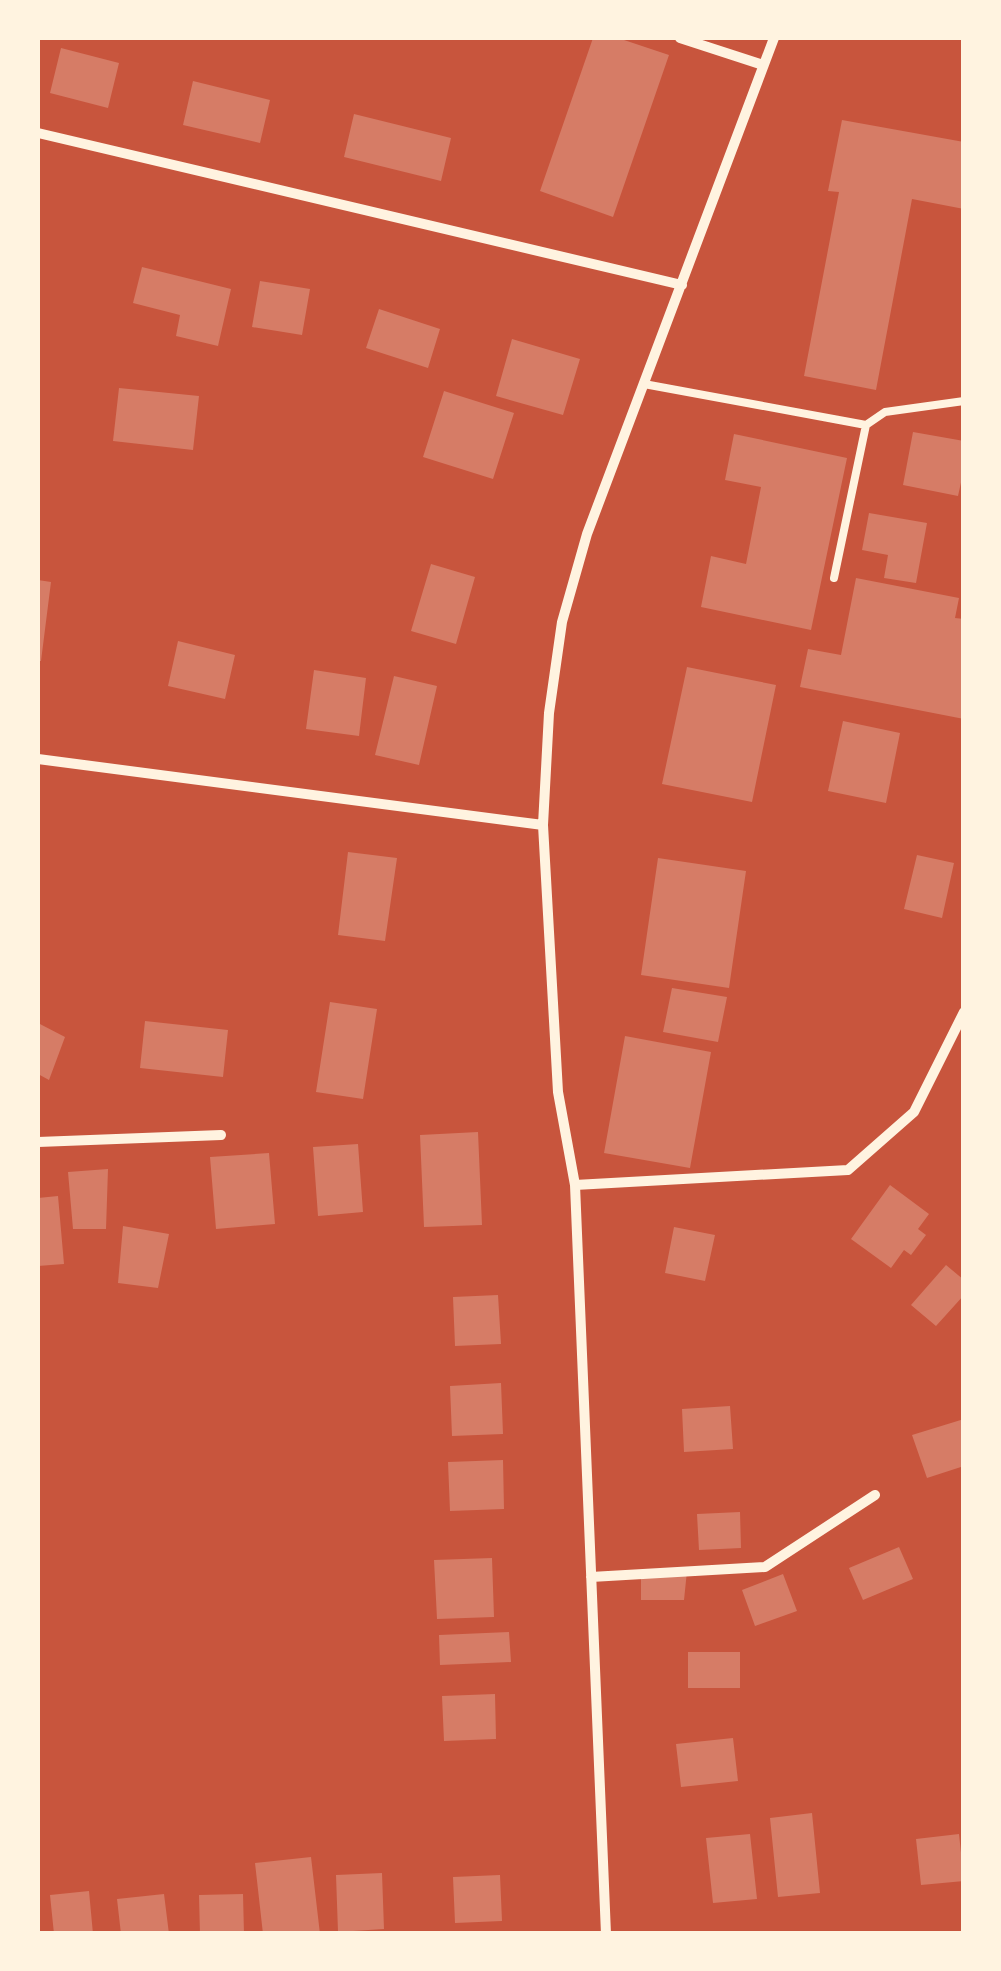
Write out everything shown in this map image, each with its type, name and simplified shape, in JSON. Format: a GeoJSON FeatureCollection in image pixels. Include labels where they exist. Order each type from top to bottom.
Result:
{"type":"FeatureCollection","features":[{"type":"Feature","properties":{"kind":"street"},"geometry":{"type":"LineString","coordinates":[[680,38],[762,65]]}},
{"type":"Feature","properties":{"kind":"street"},"geometry":{"type":"LineString","coordinates":[[606,1934],[575,1186],[558,1092],[543,824],[550,713],[562,622],[586,534],[774,38]]}},
{"type":"Feature","properties":{"kind":"street"},"geometry":{"type":"LineString","coordinates":[[38,134],[682,285]]}},
{"type":"Feature","properties":{"kind":"street"},"geometry":{"type":"LineString","coordinates":[[38,759],[543,824]]}},
{"type":"Feature","properties":{"kind":"street"},"geometry":{"type":"LineString","coordinates":[[575,1186],[848,1170],[914,1112],[964,1012]]}},
{"type":"Feature","properties":{"kind":"street"},"geometry":{"type":"LineString","coordinates":[[38,1142],[221,1135]]}},
{"type":"Feature","properties":{"kind":"street"},"geometry":{"type":"LineString","coordinates":[[591,1577],[765,1566],[875,1495]]}},
{"type":"Feature","properties":{"kind":"lane"},"geometry":{"type":"LineString","coordinates":[[644,384],[866,425]]}},
{"type":"Feature","properties":{"kind":"lane"},"geometry":{"type":"LineString","coordinates":[[834,578],[866,425],[885,412],[964,401]]}},
{"type":"Feature","properties":{"kind":"building"},"geometry":{"type":"Polygon","coordinates":[[[593,38],[618,38],[669,55],[613,217],[540,191],[593,38]]]}},
{"type":"Feature","properties":{"kind":"building"},"geometry":{"type":"Polygon","coordinates":[[[61,48],[119,63],[108,108],[50,93],[61,48]]]}},
{"type":"Feature","properties":{"kind":"building"},"geometry":{"type":"Polygon","coordinates":[[[193,81],[270,100],[260,143],[183,125],[193,81]]]}},
{"type":"Feature","properties":{"kind":"building"},"geometry":{"type":"Polygon","coordinates":[[[354,114],[451,138],[441,181],[344,157],[354,114]]]}},
{"type":"Feature","properties":{"kind":"building"},"geometry":{"type":"Polygon","coordinates":[[[842,120],[964,142],[964,209],[912,199],[876,390],[804,376],[839,192],[828,191],[842,120]]]}},
{"type":"Feature","properties":{"kind":"building"},"geometry":{"type":"Polygon","coordinates":[[[142,267],[231,289],[218,346],[176,336],[180,315],[133,303],[142,267]]]}},
{"type":"Feature","properties":{"kind":"building"},"geometry":{"type":"Polygon","coordinates":[[[260,281],[310,289],[302,335],[252,327],[260,281]]]}},
{"type":"Feature","properties":{"kind":"building"},"geometry":{"type":"Polygon","coordinates":[[[379,309],[440,329],[428,368],[366,348],[379,309]]]}},
{"type":"Feature","properties":{"kind":"building"},"geometry":{"type":"Polygon","coordinates":[[[512,339],[580,359],[563,415],[496,396],[512,339]]]}},
{"type":"Feature","properties":{"kind":"building"},"geometry":{"type":"Polygon","coordinates":[[[119,388],[199,396],[193,450],[113,441],[119,388]]]}},
{"type":"Feature","properties":{"kind":"building"},"geometry":{"type":"Polygon","coordinates":[[[444,391],[514,413],[493,479],[423,457],[444,391]]]}},
{"type":"Feature","properties":{"kind":"building"},"geometry":{"type":"Polygon","coordinates":[[[913,432],[964,441],[964,469],[958,496],[903,485],[913,432]]]}},
{"type":"Feature","properties":{"kind":"building"},"geometry":{"type":"Polygon","coordinates":[[[734,434],[847,458],[811,630],[701,607],[711,556],[746,564],[761,487],[725,480],[734,434]]]}},
{"type":"Feature","properties":{"kind":"building"},"geometry":{"type":"Polygon","coordinates":[[[869,513],[927,523],[916,583],[884,578],[888,555],[862,550],[869,513]]]}},
{"type":"Feature","properties":{"kind":"building"},"geometry":{"type":"Polygon","coordinates":[[[431,564],[475,577],[456,644],[411,631],[431,564]]]}},
{"type":"Feature","properties":{"kind":"building"},"geometry":{"type":"Polygon","coordinates":[[[856,578],[959,598],[955,618],[964,619],[964,719],[800,687],[808,649],[841,655],[856,578]]]}},
{"type":"Feature","properties":{"kind":"building"},"geometry":{"type":"Polygon","coordinates":[[[38,580],[51,582],[41,661],[38,661],[38,580]]]}},
{"type":"Feature","properties":{"kind":"building"},"geometry":{"type":"Polygon","coordinates":[[[178,641],[235,655],[225,699],[168,686],[178,641]]]}},
{"type":"Feature","properties":{"kind":"building"},"geometry":{"type":"Polygon","coordinates":[[[687,667],[776,685],[752,802],[662,784],[687,667]]]}},
{"type":"Feature","properties":{"kind":"building"},"geometry":{"type":"Polygon","coordinates":[[[314,670],[366,678],[359,736],[306,729],[314,670]]]}},
{"type":"Feature","properties":{"kind":"building"},"geometry":{"type":"Polygon","coordinates":[[[394,676],[437,686],[419,765],[375,755],[394,676]]]}},
{"type":"Feature","properties":{"kind":"building"},"geometry":{"type":"Polygon","coordinates":[[[843,721],[900,733],[886,803],[828,791],[843,721]]]}},
{"type":"Feature","properties":{"kind":"building"},"geometry":{"type":"Polygon","coordinates":[[[348,852],[397,858],[385,941],[338,935],[348,852]]]}},
{"type":"Feature","properties":{"kind":"building"},"geometry":{"type":"Polygon","coordinates":[[[917,855],[954,863],[942,918],[904,909],[917,855]]]}},
{"type":"Feature","properties":{"kind":"building"},"geometry":{"type":"Polygon","coordinates":[[[658,858],[746,871],[729,988],[641,975],[658,858]]]}},
{"type":"Feature","properties":{"kind":"building"},"geometry":{"type":"Polygon","coordinates":[[[672,988],[727,997],[718,1042],[663,1032],[672,988]]]}},
{"type":"Feature","properties":{"kind":"building"},"geometry":{"type":"Polygon","coordinates":[[[330,1002],[377,1009],[363,1099],[316,1092],[330,1002]]]}},
{"type":"Feature","properties":{"kind":"building"},"geometry":{"type":"Polygon","coordinates":[[[145,1021],[228,1030],[223,1077],[140,1068],[145,1021]]]}},
{"type":"Feature","properties":{"kind":"building"},"geometry":{"type":"Polygon","coordinates":[[[38,1023],[65,1037],[49,1080],[38,1074],[38,1023]]]}},
{"type":"Feature","properties":{"kind":"building"},"geometry":{"type":"Polygon","coordinates":[[[625,1036],[711,1052],[690,1168],[604,1153],[625,1036]]]}},
{"type":"Feature","properties":{"kind":"building"},"geometry":{"type":"Polygon","coordinates":[[[478,1132],[482,1225],[424,1227],[420,1135],[478,1132]]]}},
{"type":"Feature","properties":{"kind":"building"},"geometry":{"type":"Polygon","coordinates":[[[358,1144],[363,1212],[318,1216],[313,1147],[358,1144]]]}},
{"type":"Feature","properties":{"kind":"building"},"geometry":{"type":"Polygon","coordinates":[[[269,1153],[275,1224],[216,1229],[210,1157],[269,1153]]]}},
{"type":"Feature","properties":{"kind":"building"},"geometry":{"type":"Polygon","coordinates":[[[108,1169],[106,1229],[73,1229],[68,1172],[108,1169]]]}},
{"type":"Feature","properties":{"kind":"building"},"geometry":{"type":"Polygon","coordinates":[[[890,1185],[929,1214],[918,1229],[926,1235],[911,1255],[904,1250],[891,1268],[851,1239],[890,1185]]]}},
{"type":"Feature","properties":{"kind":"building"},"geometry":{"type":"Polygon","coordinates":[[[58,1196],[64,1264],[38,1266],[38,1198],[58,1196]]]}},
{"type":"Feature","properties":{"kind":"building"},"geometry":{"type":"Polygon","coordinates":[[[123,1226],[169,1234],[158,1288],[118,1283],[123,1226]]]}},
{"type":"Feature","properties":{"kind":"building"},"geometry":{"type":"Polygon","coordinates":[[[674,1227],[715,1235],[705,1281],[665,1273],[674,1227]]]}},
{"type":"Feature","properties":{"kind":"building"},"geometry":{"type":"Polygon","coordinates":[[[946,1265],[964,1280],[964,1295],[936,1326],[911,1305],[946,1265]]]}},
{"type":"Feature","properties":{"kind":"building"},"geometry":{"type":"Polygon","coordinates":[[[498,1295],[501,1344],[455,1346],[453,1297],[498,1295]]]}},
{"type":"Feature","properties":{"kind":"building"},"geometry":{"type":"Polygon","coordinates":[[[501,1383],[503,1434],[452,1436],[450,1386],[501,1383]]]}},
{"type":"Feature","properties":{"kind":"building"},"geometry":{"type":"Polygon","coordinates":[[[730,1406],[733,1449],[684,1452],[682,1409],[730,1406]]]}},
{"type":"Feature","properties":{"kind":"building"},"geometry":{"type":"Polygon","coordinates":[[[964,1419],[964,1466],[927,1478],[912,1435],[964,1419]]]}},
{"type":"Feature","properties":{"kind":"building"},"geometry":{"type":"Polygon","coordinates":[[[503,1460],[504,1509],[450,1511],[448,1462],[503,1460]]]}},
{"type":"Feature","properties":{"kind":"building"},"geometry":{"type":"Polygon","coordinates":[[[740,1512],[741,1548],[699,1550],[697,1514],[740,1512]]]}},
{"type":"Feature","properties":{"kind":"building"},"geometry":{"type":"Polygon","coordinates":[[[899,1547],[913,1579],[863,1600],[849,1568],[899,1547]]]}},
{"type":"Feature","properties":{"kind":"building"},"geometry":{"type":"Polygon","coordinates":[[[492,1558],[494,1617],[437,1619],[434,1560],[492,1558]]]}},
{"type":"Feature","properties":{"kind":"building"},"geometry":{"type":"Polygon","coordinates":[[[687,1571],[684,1600],[641,1600],[641,1574],[687,1571]]]}},
{"type":"Feature","properties":{"kind":"building"},"geometry":{"type":"Polygon","coordinates":[[[783,1574],[797,1611],[755,1626],[742,1590],[783,1574]]]}},
{"type":"Feature","properties":{"kind":"building"},"geometry":{"type":"Polygon","coordinates":[[[509,1632],[511,1662],[440,1665],[439,1635],[509,1632]]]}},
{"type":"Feature","properties":{"kind":"building"},"geometry":{"type":"Polygon","coordinates":[[[688,1652],[740,1652],[740,1688],[688,1688],[688,1652]]]}},
{"type":"Feature","properties":{"kind":"building"},"geometry":{"type":"Polygon","coordinates":[[[495,1694],[496,1739],[444,1741],[442,1696],[495,1694]]]}},
{"type":"Feature","properties":{"kind":"building"},"geometry":{"type":"Polygon","coordinates":[[[733,1738],[738,1781],[681,1787],[676,1744],[733,1738]]]}},
{"type":"Feature","properties":{"kind":"building"},"geometry":{"type":"Polygon","coordinates":[[[812,1813],[820,1893],[778,1897],[770,1818],[812,1813]]]}},
{"type":"Feature","properties":{"kind":"building"},"geometry":{"type":"Polygon","coordinates":[[[750,1834],[757,1899],[713,1903],[706,1838],[750,1834]]]}},
{"type":"Feature","properties":{"kind":"building"},"geometry":{"type":"Polygon","coordinates":[[[959,1834],[964,1881],[921,1885],[916,1839],[959,1834]]]}},
{"type":"Feature","properties":{"kind":"building"},"geometry":{"type":"Polygon","coordinates":[[[311,1857],[320,1934],[263,1934],[255,1863],[311,1857]]]}},
{"type":"Feature","properties":{"kind":"building"},"geometry":{"type":"Polygon","coordinates":[[[382,1873],[384,1929],[338,1932],[336,1875],[382,1873]]]}},
{"type":"Feature","properties":{"kind":"building"},"geometry":{"type":"Polygon","coordinates":[[[500,1875],[502,1921],[455,1923],[453,1877],[500,1875]]]}},
{"type":"Feature","properties":{"kind":"building"},"geometry":{"type":"Polygon","coordinates":[[[89,1891],[93,1934],[54,1934],[50,1895],[89,1891]]]}},
{"type":"Feature","properties":{"kind":"building"},"geometry":{"type":"Polygon","coordinates":[[[164,1894],[169,1934],[121,1934],[117,1899],[164,1894]]]}},
{"type":"Feature","properties":{"kind":"building"},"geometry":{"type":"Polygon","coordinates":[[[243,1894],[244,1934],[200,1934],[199,1895],[243,1894]]]}}]}
